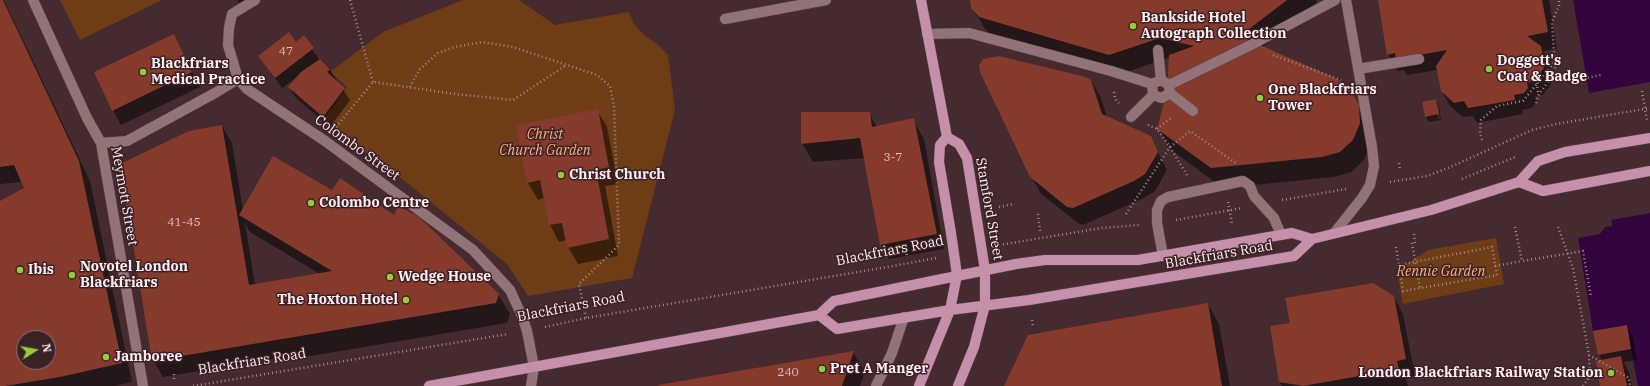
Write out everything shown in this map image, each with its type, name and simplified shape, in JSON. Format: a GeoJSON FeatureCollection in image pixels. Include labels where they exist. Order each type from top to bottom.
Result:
{"type":"FeatureCollection","features":[{"type":"Feature","properties":{"kind":"main road"},"geometry":{"type":"LineString","coordinates":[[919,386],[950,310],[957,275],[955,253],[939,162],[940,145],[947,137],[921,0]]}},
{"type":"Feature","properties":{"kind":"main road","name":"Stamford Street"},"geometry":{"type":"LineString","coordinates":[[947,137],[959,144],[967,158],[985,270],[985,305],[974,347],[958,386]]}},
{"type":"Feature","properties":{"kind":"main road"},"geometry":{"type":"LineString","coordinates":[[1650,138],[1565,152],[1538,161],[1519,182],[1543,191],[1650,172]]}},
{"type":"Feature","properties":{"kind":"main road","name":"Blackfriars Road"},"geometry":{"type":"LineString","coordinates":[[1312,239],[1292,233],[1138,260],[1045,260],[957,275],[834,300],[819,315],[837,329],[950,310],[1029,300],[1294,256],[1312,239],[1335,232],[1431,210],[1519,182]]}},
{"type":"Feature","properties":{"kind":"main road"},"geometry":{"type":"LineString","coordinates":[[429,386],[819,315]]}},
{"type":"Feature","properties":{"kind":"street","name":"Meymott Street"},"geometry":{"type":"LineString","coordinates":[[33,0],[87,118],[101,143],[143,386]]}},
{"type":"Feature","properties":{"kind":"street"},"geometry":{"type":"LineString","coordinates":[[101,143],[127,141],[238,79],[228,45],[228,28],[232,14],[255,0]]}},
{"type":"Feature","properties":{"kind":"street"},"geometry":{"type":"LineString","coordinates":[[725,19],[826,0]]}},
{"type":"Feature","properties":{"kind":"street"},"geometry":{"type":"LineString","coordinates":[[1131,117],[1163,85],[1249,46],[1335,0]]}},
{"type":"Feature","properties":{"kind":"street"},"geometry":{"type":"LineString","coordinates":[[1335,232],[1362,198],[1370,185],[1374,166],[1346,0]]}},
{"type":"Feature","properties":{"kind":"street"},"geometry":{"type":"LineString","coordinates":[[927,34],[969,33],[1163,85],[1193,111]]}},
{"type":"Feature","properties":{"kind":"street"},"geometry":{"type":"LineString","coordinates":[[1153,95],[1162,98],[1163,85],[1158,50]]}},
{"type":"Feature","properties":{"kind":"street"},"geometry":{"type":"LineString","coordinates":[[1358,69],[1419,59]]}},
{"type":"Feature","properties":{"kind":"street","name":"Colombo Street"},"geometry":{"type":"LineString","coordinates":[[238,79],[247,89],[325,141],[473,250],[510,290],[522,316],[527,331],[534,367],[531,386]]}},
{"type":"Feature","properties":{"kind":"street"},"geometry":{"type":"LineString","coordinates":[[1163,256],[1157,223],[1160,201],[1168,197],[1243,181],[1250,186],[1254,196],[1274,218],[1281,235]]}},
{"type":"Feature","properties":{"kind":"street"},"geometry":{"type":"LineString","coordinates":[[876,386],[892,353],[904,317]]}},
{"type":"Feature","properties":{"kind":"path"},"geometry":{"type":"LineString","coordinates":[[350,0],[373,82]]}},
{"type":"Feature","properties":{"kind":"path"},"geometry":{"type":"LineString","coordinates":[[1538,94],[1553,75],[1556,60],[1552,22],[1560,6],[1558,0]]}},
{"type":"Feature","properties":{"kind":"path"},"geometry":{"type":"LineString","coordinates":[[410,87],[419,70],[438,53],[455,47],[482,42],[513,47],[597,75],[610,86],[614,106],[619,245],[579,284],[586,318]]}},
{"type":"Feature","properties":{"kind":"path"},"geometry":{"type":"LineString","coordinates":[[1249,46],[1361,88]]}},
{"type":"Feature","properties":{"kind":"path"},"geometry":{"type":"LineString","coordinates":[[1482,140],[1480,134],[1481,120],[1497,106],[1523,101],[1556,60]]}},
{"type":"Feature","properties":{"kind":"path"},"geometry":{"type":"LineString","coordinates":[[373,82],[513,100],[566,65]]}},
{"type":"Feature","properties":{"kind":"path"},"geometry":{"type":"LineString","coordinates":[[1540,73],[1543,76]]}},
{"type":"Feature","properties":{"kind":"path"},"geometry":{"type":"LineString","coordinates":[[1553,75],[1572,81],[1601,75]]}},
{"type":"Feature","properties":{"kind":"path"},"geometry":{"type":"LineString","coordinates":[[325,141],[373,82]]}},
{"type":"Feature","properties":{"kind":"path"},"geometry":{"type":"LineString","coordinates":[[1536,103],[1538,94],[1537,83]]}},
{"type":"Feature","properties":{"kind":"path"},"geometry":{"type":"LineString","coordinates":[[1642,91],[1646,116]]}},
{"type":"Feature","properties":{"kind":"path"},"geometry":{"type":"LineString","coordinates":[[1388,182],[1427,176],[1532,130],[1556,124],[1650,108]]}},
{"type":"Feature","properties":{"kind":"path"},"geometry":{"type":"LineString","coordinates":[[1170,147],[1190,131],[1240,166]]}},
{"type":"Feature","properties":{"kind":"path"},"geometry":{"type":"LineString","coordinates":[[1399,162],[1400,170]]}},
{"type":"Feature","properties":{"kind":"path"},"geometry":{"type":"LineString","coordinates":[[1227,198],[1232,224]]}},
{"type":"Feature","properties":{"kind":"path"},"geometry":{"type":"LineString","coordinates":[[999,207],[1013,204]]}},
{"type":"Feature","properties":{"kind":"path"},"geometry":{"type":"LineString","coordinates":[[1038,214],[1040,231]]}},
{"type":"Feature","properties":{"kind":"path"},"geometry":{"type":"LineString","coordinates":[[982,248],[1102,228],[1141,225]]}},
{"type":"Feature","properties":{"kind":"path"},"geometry":{"type":"LineString","coordinates":[[1515,227],[1522,261]]}},
{"type":"Feature","properties":{"kind":"path"},"geometry":{"type":"LineString","coordinates":[[1558,227],[1573,268],[1589,355],[1590,376],[1583,386]]}},
{"type":"Feature","properties":{"kind":"path"},"geometry":{"type":"LineString","coordinates":[[1414,234],[1416,243]]}},
{"type":"Feature","properties":{"kind":"path"},"geometry":{"type":"LineString","coordinates":[[1412,244],[1420,288]]}},
{"type":"Feature","properties":{"kind":"path"},"geometry":{"type":"LineString","coordinates":[[1396,247],[1403,291],[1497,275],[1492,247],[1399,265]]}},
{"type":"Feature","properties":{"kind":"path"},"geometry":{"type":"LineString","coordinates":[[906,250],[907,257]]}},
{"type":"Feature","properties":{"kind":"path"},"geometry":{"type":"LineString","coordinates":[[1495,266],[1583,251],[1591,297]]}},
{"type":"Feature","properties":{"kind":"path","name":"Blackfriars Road"},"geometry":{"type":"LineString","coordinates":[[193,386],[527,331],[586,318],[908,263],[955,253]]}},
{"type":"Feature","properties":{"kind":"path"},"geometry":{"type":"LineString","coordinates":[[1032,320],[1033,326]]}},
{"type":"Feature","properties":{"kind":"path"},"geometry":{"type":"LineString","coordinates":[[1589,355],[1629,378],[1630,386]]}},
{"type":"Feature","properties":{"kind":"path"},"geometry":{"type":"LineString","coordinates":[[174,374],[174,381]]}},
{"type":"Feature","properties":{"kind":"green space"},"geometry":{"type":"Polygon","coordinates":[[[60,0],[162,0],[80,40],[60,0]]]}},
{"type":"Feature","properties":{"kind":"green space","name":"Christ Church Garden"},"geometry":{"type":"Polygon","coordinates":[[[463,0],[519,0],[555,25],[629,12],[634,24],[644,35],[657,44],[668,55],[675,110],[632,278],[528,296],[507,264],[411,186],[342,134],[325,118],[347,87],[330,72],[383,32],[463,0]]]}},
{"type":"Feature","properties":{"kind":"green space","name":"Rennie Garden"},"geometry":{"type":"Polygon","coordinates":[[[1496,238],[1504,284],[1403,304],[1397,270],[1428,250],[1496,238]]]}},
{"type":"Feature","properties":{"kind":"shaded area"},"geometry":{"type":"Polygon","coordinates":[[[1573,0],[1650,0],[1650,386],[1638,386],[1627,326],[1593,331],[1578,238],[1599,234],[1605,227],[1612,225],[1573,0]]]}},
{"type":"Feature","properties":{"kind":"pier"},"geometry":{"type":"Polygon","coordinates":[[[1650,82],[1650,213],[1611,220],[1612,226],[1605,227],[1600,234],[1578,238],[1577,237],[1598,232],[1603,225],[1610,224],[1585,87],[1587,87],[1589,93],[1650,82]]]}},
{"type":"Feature","properties":{"kind":"building"},"geometry":{"type":"Polygon","coordinates":[[[0,0],[3,0],[79,161],[122,363],[60,377],[0,386],[0,201],[24,188],[14,165],[0,167],[0,0]]]}},
{"type":"Feature","properties":{"kind":"building","name":"One Blackfriars Tower"},"geometry":{"type":"Polygon","coordinates":[[[970,0],[1287,0],[1240,36],[1335,78],[1350,89],[1359,105],[1360,123],[1353,140],[1340,152],[1322,157],[1211,168],[1157,129],[1167,91],[1169,55],[1194,46],[1160,38],[1109,55],[979,17],[971,8],[970,0]]]}},
{"type":"Feature","properties":{"kind":"building"},"geometry":{"type":"Polygon","coordinates":[[[1378,0],[1542,0],[1548,32],[1527,36],[1541,46],[1545,66],[1535,81],[1527,82],[1528,88],[1524,93],[1514,95],[1515,100],[1468,108],[1464,101],[1454,103],[1441,91],[1436,66],[1447,50],[1396,59],[1395,53],[1387,55],[1378,0]]]}},
{"type":"Feature","properties":{"kind":"building"},"geometry":{"type":"Polygon","coordinates":[[[289,32],[296,42],[304,35],[314,48],[275,78],[258,56],[289,32]]]}},
{"type":"Feature","properties":{"kind":"building","name":"Blackfriars Medical Practice"},"geometry":{"type":"Polygon","coordinates":[[[174,34],[192,72],[112,111],[94,72],[174,34]]]}},
{"type":"Feature","properties":{"kind":"building"},"geometry":{"type":"Polygon","coordinates":[[[999,56],[1086,77],[1091,80],[1102,114],[1151,136],[1158,152],[1145,174],[1134,181],[1073,208],[1067,207],[1030,177],[980,72],[979,65],[983,59],[999,56]]]}},
{"type":"Feature","properties":{"kind":"building"},"geometry":{"type":"Polygon","coordinates":[[[320,59],[330,70],[327,72],[345,88],[323,117],[288,87],[301,72],[320,59]]]}},
{"type":"Feature","properties":{"kind":"building"},"geometry":{"type":"Polygon","coordinates":[[[1436,99],[1439,114],[1425,117],[1422,102],[1436,99]]]}},
{"type":"Feature","properties":{"kind":"building","name":"Christ Church"},"geometry":{"type":"Polygon","coordinates":[[[598,109],[609,167],[596,170],[609,239],[567,248],[562,223],[549,225],[540,180],[527,183],[516,125],[598,109]]]}},
{"type":"Feature","properties":{"kind":"building"},"geometry":{"type":"Polygon","coordinates":[[[801,112],[870,112],[872,127],[914,118],[937,234],[880,245],[860,138],[801,144],[801,112]]]}},
{"type":"Feature","properties":{"kind":"building"},"geometry":{"type":"Polygon","coordinates":[[[222,125],[249,285],[332,271],[239,215],[273,156],[332,190],[340,178],[394,215],[398,206],[419,217],[499,294],[496,303],[152,361],[120,164],[189,131],[222,125]]]}},
{"type":"Feature","properties":{"kind":"building"},"geometry":{"type":"Polygon","coordinates":[[[1373,283],[1394,296],[1406,359],[1397,361],[1399,369],[1303,386],[1279,382],[1270,326],[1290,323],[1285,298],[1373,283]]]}},
{"type":"Feature","properties":{"kind":"building"},"geometry":{"type":"Polygon","coordinates":[[[1208,303],[1222,386],[1004,386],[1028,335],[1208,303]]]}},
{"type":"Feature","properties":{"kind":"building"},"geometry":{"type":"Polygon","coordinates":[[[1627,325],[1631,349],[1598,355],[1593,331],[1627,325]]]}},
{"type":"Feature","properties":{"kind":"building"},"geometry":{"type":"Polygon","coordinates":[[[854,351],[842,386],[658,386],[658,385],[854,351]]]}},
{"type":"Feature","properties":{"kind":"building","name":"London Blackfriars Railway Station"},"geometry":{"type":"Polygon","coordinates":[[[1621,356],[1627,386],[1600,386],[1596,361],[1621,356]]]}},
{"type":"Feature","properties":{"kind":"place","name":"Bankside Hotel Autograph Collection"},"geometry":{"type":"Point","coordinates":[1133,26]}},
{"type":"Feature","properties":{"kind":"place","name":"Doggett's Coat & Badge"},"geometry":{"type":"Point","coordinates":[1489,69]}},
{"type":"Feature","properties":{"kind":"place","name":"Blackfriars Medical Practice"},"geometry":{"type":"Point","coordinates":[143,72]}},
{"type":"Feature","properties":{"kind":"place","name":"One Blackfriars Tower"},"geometry":{"type":"Point","coordinates":[1260,98]}},
{"type":"Feature","properties":{"kind":"place","name":"Christ Church"},"geometry":{"type":"Point","coordinates":[561,175]}},
{"type":"Feature","properties":{"kind":"place","name":"Colombo Centre"},"geometry":{"type":"Point","coordinates":[311,203]}},
{"type":"Feature","properties":{"kind":"place","name":"Ibis"},"geometry":{"type":"Point","coordinates":[20,270]}},
{"type":"Feature","properties":{"kind":"place","name":"Novotel London Blackfriars"},"geometry":{"type":"Point","coordinates":[72,275]}},
{"type":"Feature","properties":{"kind":"place","name":"Wedge House"},"geometry":{"type":"Point","coordinates":[390,277]}},
{"type":"Feature","properties":{"kind":"place","name":"The Hoxton Hotel"},"geometry":{"type":"Point","coordinates":[406,300]}},
{"type":"Feature","properties":{"kind":"place","name":"Jamboree"},"geometry":{"type":"Point","coordinates":[106,357]}},
{"type":"Feature","properties":{"kind":"place","name":"Pret A Manger"},"geometry":{"type":"Point","coordinates":[822,369]}},
{"type":"Feature","properties":{"kind":"place","name":"London Blackfriars Railway Station"},"geometry":{"type":"Point","coordinates":[1611,373]}}]}
